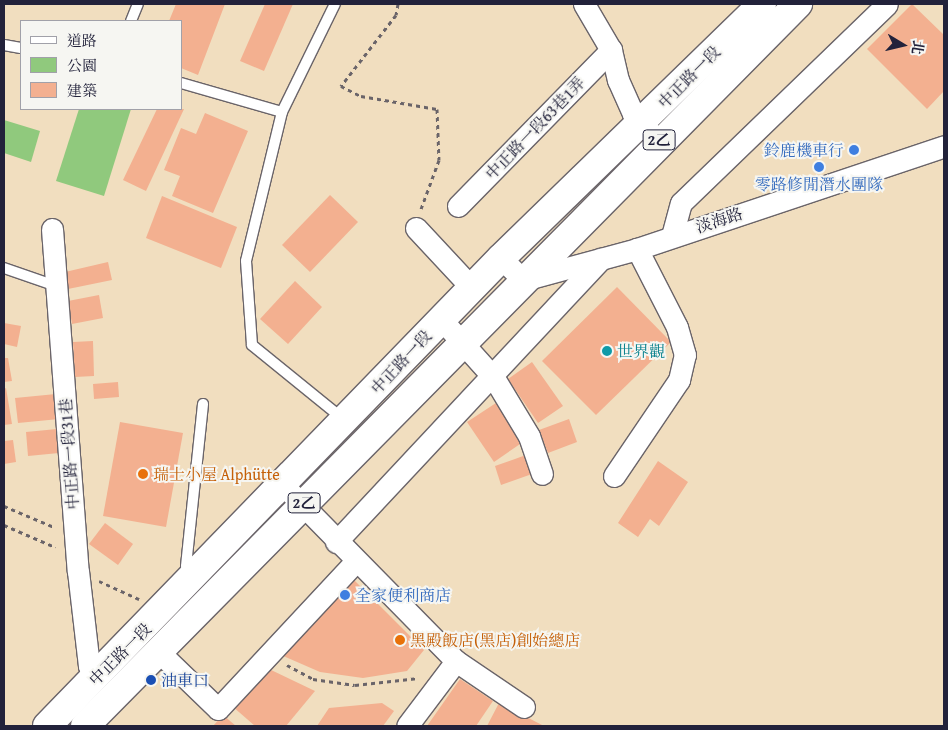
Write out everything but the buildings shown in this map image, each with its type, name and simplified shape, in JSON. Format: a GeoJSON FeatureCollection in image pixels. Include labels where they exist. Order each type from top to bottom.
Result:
{"type":"FeatureCollection","features":[{"type":"Feature","properties":{"kind":"main road","name":"中正路一段"},"geometry":{"type":"LineString","coordinates":[[47,726],[196,577],[293,496],[462,342],[524,280],[762,4]]}},
{"type":"Feature","properties":{"kind":"main road","name":"中正路一段"},"geometry":{"type":"LineString","coordinates":[[85,726],[159,652],[293,496],[346,421],[501,258],[798,4]]}},
{"type":"Feature","properties":{"kind":"street"},"geometry":{"type":"LineString","coordinates":[[584,4],[611,50],[618,80],[650,132]]}},
{"type":"Feature","properties":{"kind":"street"},"geometry":{"type":"LineString","coordinates":[[672,236],[681,203],[887,4]]}},
{"type":"Feature","properties":{"kind":"street","name":"中正路一段63巷1弄"},"geometry":{"type":"LineString","coordinates":[[458,206],[611,50]]}},
{"type":"Feature","properties":{"kind":"street","name":"淡海路"},"geometry":{"type":"LineString","coordinates":[[524,280],[637,249],[944,146]]}},
{"type":"Feature","properties":{"kind":"street"},"geometry":{"type":"LineString","coordinates":[[416,228],[472,288]]}},
{"type":"Feature","properties":{"kind":"street","name":"中正路一段31巷"},"geometry":{"type":"LineString","coordinates":[[52,229],[78,571],[89,666],[97,677]]}},
{"type":"Feature","properties":{"kind":"street"},"geometry":{"type":"LineString","coordinates":[[614,476],[678,380],[685,355],[677,327],[637,249]]}},
{"type":"Feature","properties":{"kind":"street"},"geometry":{"type":"LineString","coordinates":[[501,258],[524,280]]}},
{"type":"Feature","properties":{"kind":"street"},"geometry":{"type":"LineString","coordinates":[[336,542],[494,378],[602,259]]}},
{"type":"Feature","properties":{"kind":"street"},"geometry":{"type":"LineString","coordinates":[[441,319],[494,378],[529,436],[542,474]]}},
{"type":"Feature","properties":{"kind":"street"},"geometry":{"type":"LineString","coordinates":[[293,496],[336,542],[456,660],[524,707]]}},
{"type":"Feature","properties":{"kind":"street"},"geometry":{"type":"LineString","coordinates":[[159,652],[218,709],[356,561]]}},
{"type":"Feature","properties":{"kind":"street"},"geometry":{"type":"LineString","coordinates":[[408,726],[456,660]]}},
{"type":"Feature","properties":{"kind":"lane"},"geometry":{"type":"LineString","coordinates":[[132,20],[138,4]]}},
{"type":"Feature","properties":{"kind":"lane"},"geometry":{"type":"LineString","coordinates":[[335,4],[282,112],[246,261],[252,345],[346,421]]}},
{"type":"Feature","properties":{"kind":"lane"},"geometry":{"type":"LineString","coordinates":[[4,45],[20,48]]}},
{"type":"Feature","properties":{"kind":"lane"},"geometry":{"type":"LineString","coordinates":[[182,83],[282,112]]}},
{"type":"Feature","properties":{"kind":"lane"},"geometry":{"type":"LineString","coordinates":[[4,268],[56,286]]}},
{"type":"Feature","properties":{"kind":"lane"},"geometry":{"type":"LineString","coordinates":[[196,577],[186,566],[203,404]]}},
{"type":"Feature","properties":{"kind":"path"},"geometry":{"type":"LineString","coordinates":[[398,4],[385,31],[341,86],[361,96],[437,109],[439,160],[416,228]]}},
{"type":"Feature","properties":{"kind":"path"},"geometry":{"type":"LineString","coordinates":[[4,506],[75,535]]}},
{"type":"Feature","properties":{"kind":"path"},"geometry":{"type":"LineString","coordinates":[[4,525],[43,540],[78,571],[142,600]]}},
{"type":"Feature","properties":{"kind":"path"},"geometry":{"type":"LineString","coordinates":[[268,656],[313,679],[355,685],[403,678],[442,679]]}},
{"type":"Feature","properties":{"kind":"green space"},"geometry":{"type":"Polygon","coordinates":[[[79,110],[131,110],[104,196],[56,181],[79,110]]]}},
{"type":"Feature","properties":{"kind":"green space"},"geometry":{"type":"Polygon","coordinates":[[[4,120],[40,131],[31,162],[4,153],[4,120]]]}},
{"type":"Feature","properties":{"kind":"place","name":"鈴鹿機車行"},"geometry":{"type":"Point","coordinates":[854,150]}},
{"type":"Feature","properties":{"kind":"place","name":"零路修閒潛水團隊"},"geometry":{"type":"Point","coordinates":[819,167]}},
{"type":"Feature","properties":{"kind":"place","name":"世界觀"},"geometry":{"type":"Point","coordinates":[607,351]}},
{"type":"Feature","properties":{"kind":"place","name":"瑞士小屋 Alphütte"},"geometry":{"type":"Point","coordinates":[143,474]}},
{"type":"Feature","properties":{"kind":"place","name":"全家便利商店"},"geometry":{"type":"Point","coordinates":[345,595]}},
{"type":"Feature","properties":{"kind":"place","name":"黑殿飯店(黑店)創始總店"},"geometry":{"type":"Point","coordinates":[400,640]}},
{"type":"Feature","properties":{"kind":"place","name":"油車口"},"geometry":{"type":"Point","coordinates":[151,680]}}]}
